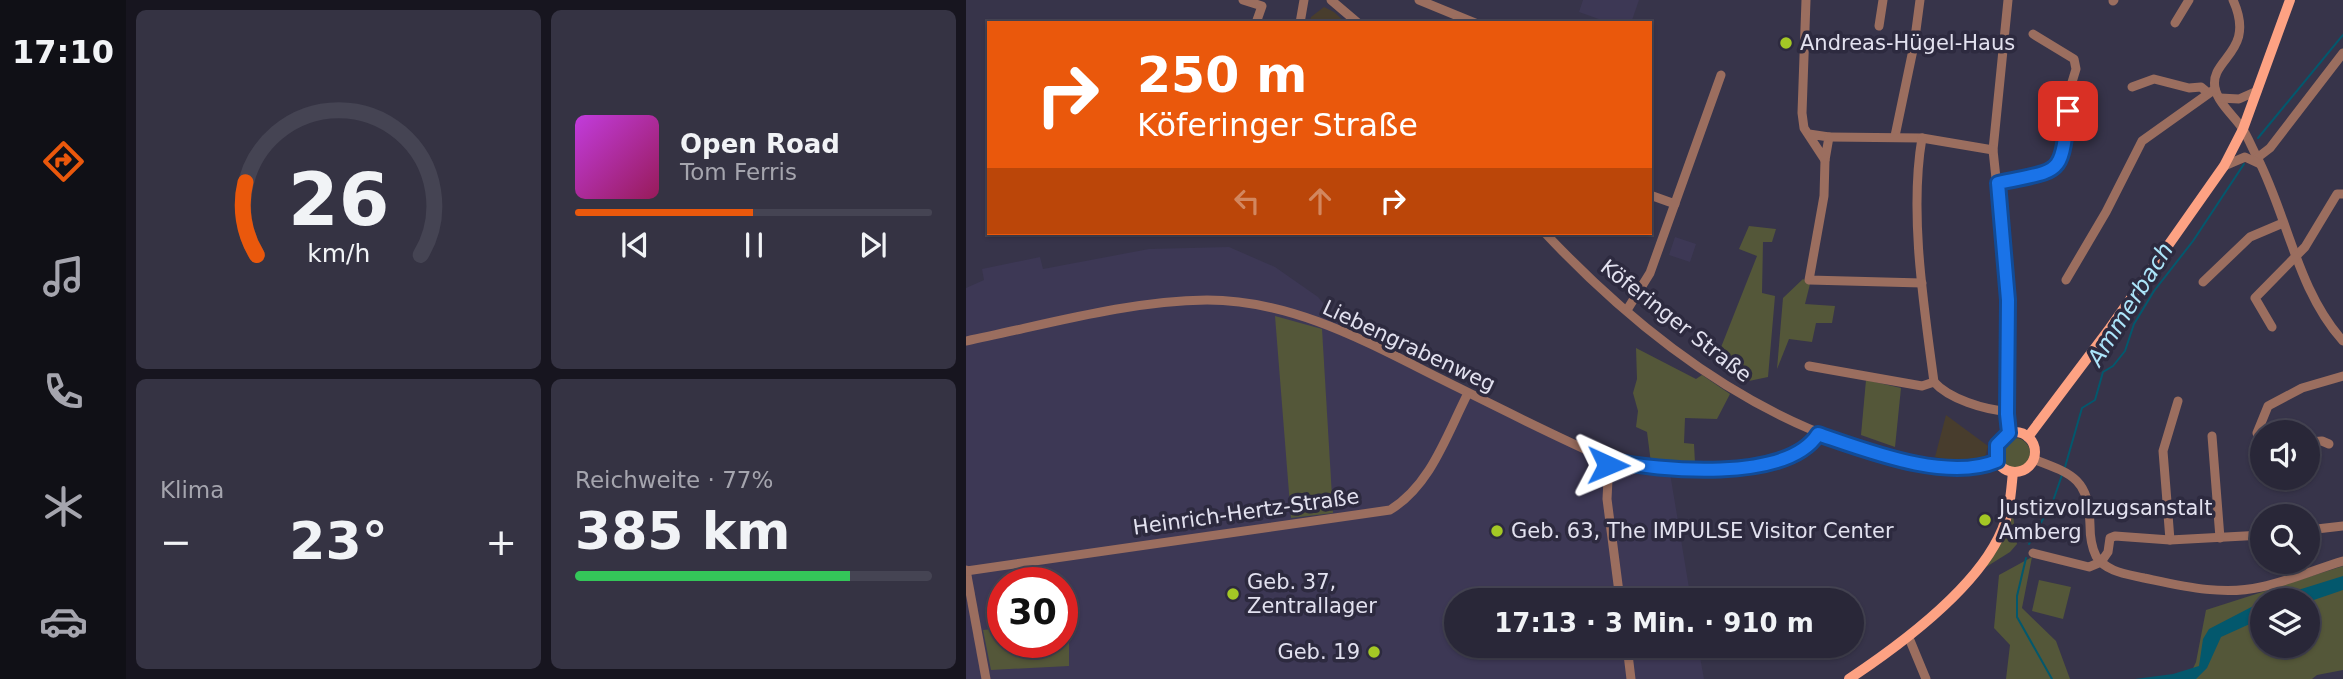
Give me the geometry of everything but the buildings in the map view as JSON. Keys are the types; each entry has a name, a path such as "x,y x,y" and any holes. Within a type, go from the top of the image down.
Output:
{"main road":[{"path":"2028,437 2110,328 2224,166 2243,129 2290,0"},
{"path":"2009,433 2028,437 2033,444 2033,459 2025,469 2013,472 1997,461 1997,445 2009,433"},
{"path":"1849,679 1909,638 1970,577 1991,549 2006,519 2013,472"}],"street":[{"path":"1243,0 1262,6 1257,21"},
{"path":"1300,21 1304,0"},
{"path":"1331,0 1356,21"},
{"path":"1419,0 1470,21"},
{"path":"1807,0 1801,113 1804,128 1825,160"},
{"path":"1879,26 1883,0"},
{"path":"1895,136 1914,45 1920,0"},
{"path":"2008,0 1993,150 2009,312 2009,433"},
{"path":"2175,23 2189,0"},
{"path":"2233,0 2240,15 2241,35 2216,78 2214,93 2243,129 2259,161 2322,317 2343,341"},
{"path":"1998,183 2046,172 2063,159 2069,92 2076,69 2074,59 2033,34"},
{"path":"2259,161 2343,53"},
{"path":"1627,310 1650,273 1721,75"},
{"path":"2132,87 2154,79 2189,88 2201,87 2239,99 2257,91"},
{"path":"2066,280 2106,212 2142,141 2214,93"},
{"path":"1809,134 1829,137 1922,138 1993,150"},
{"path":"1829,137 1824,196 1808,278 1856,283 1922,283"},
{"path":"1922,138 1918,163 1922,283 1934,382 1943,390 1979,405 2007,411"},
{"path":"2224,166 2245,158 2259,161"},
{"path":"2272,327 2255,298 2296,257 2340,194"},
{"path":"1652,196 1675,204"},
{"path":"2203,282 2250,237 2283,223"},
{"name":"Köferinger Straße","path":"1547,235 1627,310 1746,399 1818,434 1889,456 1944,467 1975,468 1997,461"},
{"name":"Liebengrabenweg","path":"966,341 1162,303 1208,300 1252,304 1294,313 1351,333 1468,393 1609,460 1649,468 1715,469 1790,458 1804,451 1818,434"},
{"path":"1809,366 1922,386 1934,382"},
{"path":"2262,420 2268,406 2302,388 2343,376"},
{"name":"Heinrich-Hertz-Straße","path":"966,570 1390,510 1410,498 1427,474 1468,393"},
{"path":"2170,540 2163,451 2178,401"},
{"path":"2212,436 2220,537"},
{"path":"2320,441 2329,444"},
{"path":"2033,459 2071,475 2087,494 2090,537 2101,562 2109,569 2184,586 2225,590 2260,587 2343,561"},
{"path":"1609,460 1607,499 1618,588"},
{"path":"2320,529 2343,526"},
{"path":"2034,552 2089,567 2101,562 2108,552 2110,538 2115,536 2170,540 2250,536"},
{"path":"966,570 986,679"},
{"path":"1909,638 1926,679"},
{"path":"1628,658 1631,679"}],"shaded area":[{"path":"1583,0 1639,0 1632,21 1604,21 1579,12"},
{"path":"1324,7 1344,21 1310,21"},
{"path":"1675,237 1696,244 1690,262 1669,255"},
{"path":"1229,247 1275,267 1318,297 1352,338 1607,463 1670,473 1689,588 1444,588 1444,658 1700,658 1704,679 966,679 966,288 984,280 982,269 1040,257 1043,269 1149,249"},
{"path":"1946,415 1988,446 1985,457 1968,463 1935,457"}],"green space":[{"path":"1749,226 1776,229 1772,242 1763,242 1762,293 1775,296 1768,377 1744,382 1716,360 1757,256 1739,249"},
{"path":"1803,279 1810,284 1805,304 1835,306 1832,323 1816,323 1812,342 1789,339 1777,369 1783,298"},
{"path":"1275,316 1322,329 1333,513 1291,518"},
{"path":"1636,348 1696,379 1702,375 1730,394 1717,419 1685,418 1684,443 1694,444 1695,463 1651,463 1647,432 1636,427 1638,411 1633,393 1637,379"},
{"path":"1866,380 1901,388 1895,447 1861,435"},
{"path":"2015,438 2026,442 2030,453 2026,464 2015,468 2004,464 2000,453 2004,442"},
{"path":"2012,508 2017,544 2010,552 1986,567"},
{"path":"2032,557 2022,608 2056,641 2070,679 2006,679 2010,645 1994,628 1999,575"},
{"path":"2343,566 2343,670 2317,675 2312,679 2188,679 2196,662 2206,610 2250,596 2250,658 2320,658 2320,588 2274,588"},
{"path":"2039,580 2071,587 2063,619 2032,611"},
{"path":"983,630 987,630 987,650"},
{"path":"989,658 1069,658 1069,666 991,670"}],"water":[{"path":"2343,576 2343,590 2320,598 2320,588 2304,588"},
{"path":"2250,608 2250,624 2221,637 2207,668 2196,679 2135,679 2173,674 2199,666 2203,639 2209,629"}],"waterway":[{"name":"Ammerbach","path":"2258,138 2343,35"},
{"name":"Ammerbach","path":"2065,467 2082,408 2095,400 2103,372 2113,366 2125,351 2134,324 2154,291 2193,241 2244,164"},
{"name":"Ammerbach","path":"2029,544 2053,501 2062,475"},
{"name":"Ammerbach","path":"2026,558 2017,596 2017,617 2052,679"}],"place":[{"name":"Andreas-Hügel-Haus","path":"1786,43"},
{"name":"Justizvollzugsanstalt Amberg","path":"1985,520"},
{"name":"Geb. 63, The IMPULSE Visitor Center","path":"1497,531"},
{"name":"Geb. 37, Zentrallager","path":"1233,594"},
{"name":"Geb. 19","path":"1374,652"}],"route":[{"path":"1608,465 1609,460 1683,471 1744,466 1790,458 1804,451 1818,434 1866,450 1944,467 1975,468 1997,461 1997,445 2009,433 2007,411 2010,335 1998,183 2055,168 2063,159 2068,111"}]}
